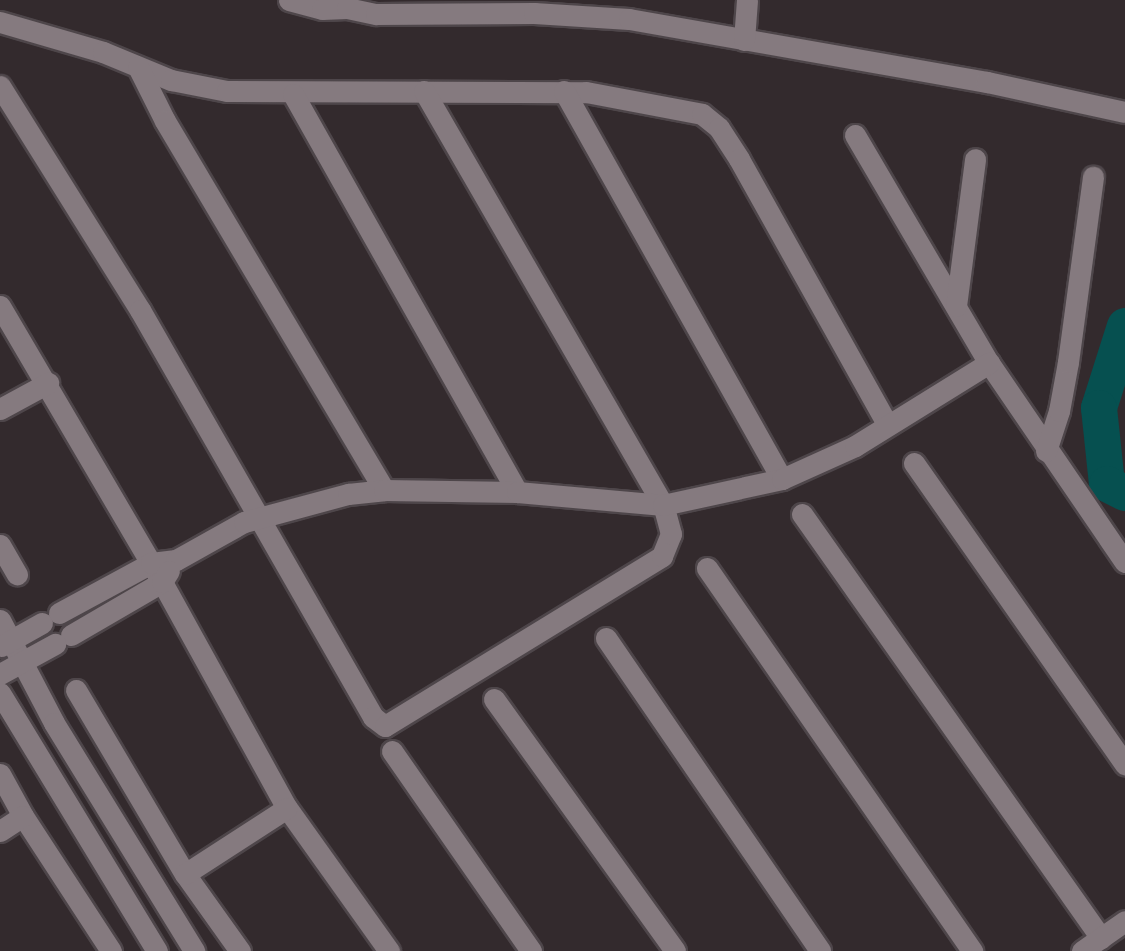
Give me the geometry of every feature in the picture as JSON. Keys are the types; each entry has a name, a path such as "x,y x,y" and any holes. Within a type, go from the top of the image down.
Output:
{"street":[{"path":"291,0 322,9 347,8 376,14 522,13 629,20 987,82 1125,112"},
{"path":"744,40 747,0"},
{"path":"0,22 103,52 171,80 227,91 293,94 564,91 643,100 702,114 719,128 887,424"},
{"path":"138,67 165,121 384,490"},
{"path":"0,86 76,204 261,515 373,717 385,726 662,556 671,534 663,505 424,91"},
{"path":"564,91 782,479"},
{"path":"293,94 517,492"},
{"path":"855,135 989,363 1046,451 1125,562"},
{"path":"956,306 975,159"},
{"path":"1046,451 1066,372 1093,177"},
{"path":"0,306 48,383 162,582 287,808 389,951"},
{"path":"5,644 151,563 176,560 261,515 348,494 384,490 517,492 663,505 782,479 844,451 989,363"},
{"path":"0,409 48,383"},
{"path":"914,463 1125,764"},
{"path":"802,514 1101,938"},
{"path":"0,545 17,574"},
{"path":"0,674 162,582 176,560"},
{"path":"707,568 972,951"},
{"path":"58,614 70,635"},
{"path":"0,620 5,644 22,663 54,723 150,885 194,951"},
{"path":"606,638 820,951"},
{"path":"76,690 185,874 240,951"},
{"path":"0,693 124,904 157,951"},
{"path":"494,699 675,951"},
{"path":"392,751 531,951"},
{"path":"0,774 23,816 111,951"},
{"path":"185,874 287,808"},
{"path":"0,831 23,816"},
{"path":"124,904 150,885"},
{"path":"1082,951 1125,921"}],"waterway":[{"path":"1125,326 1099,408 1107,484 1125,493"}]}
